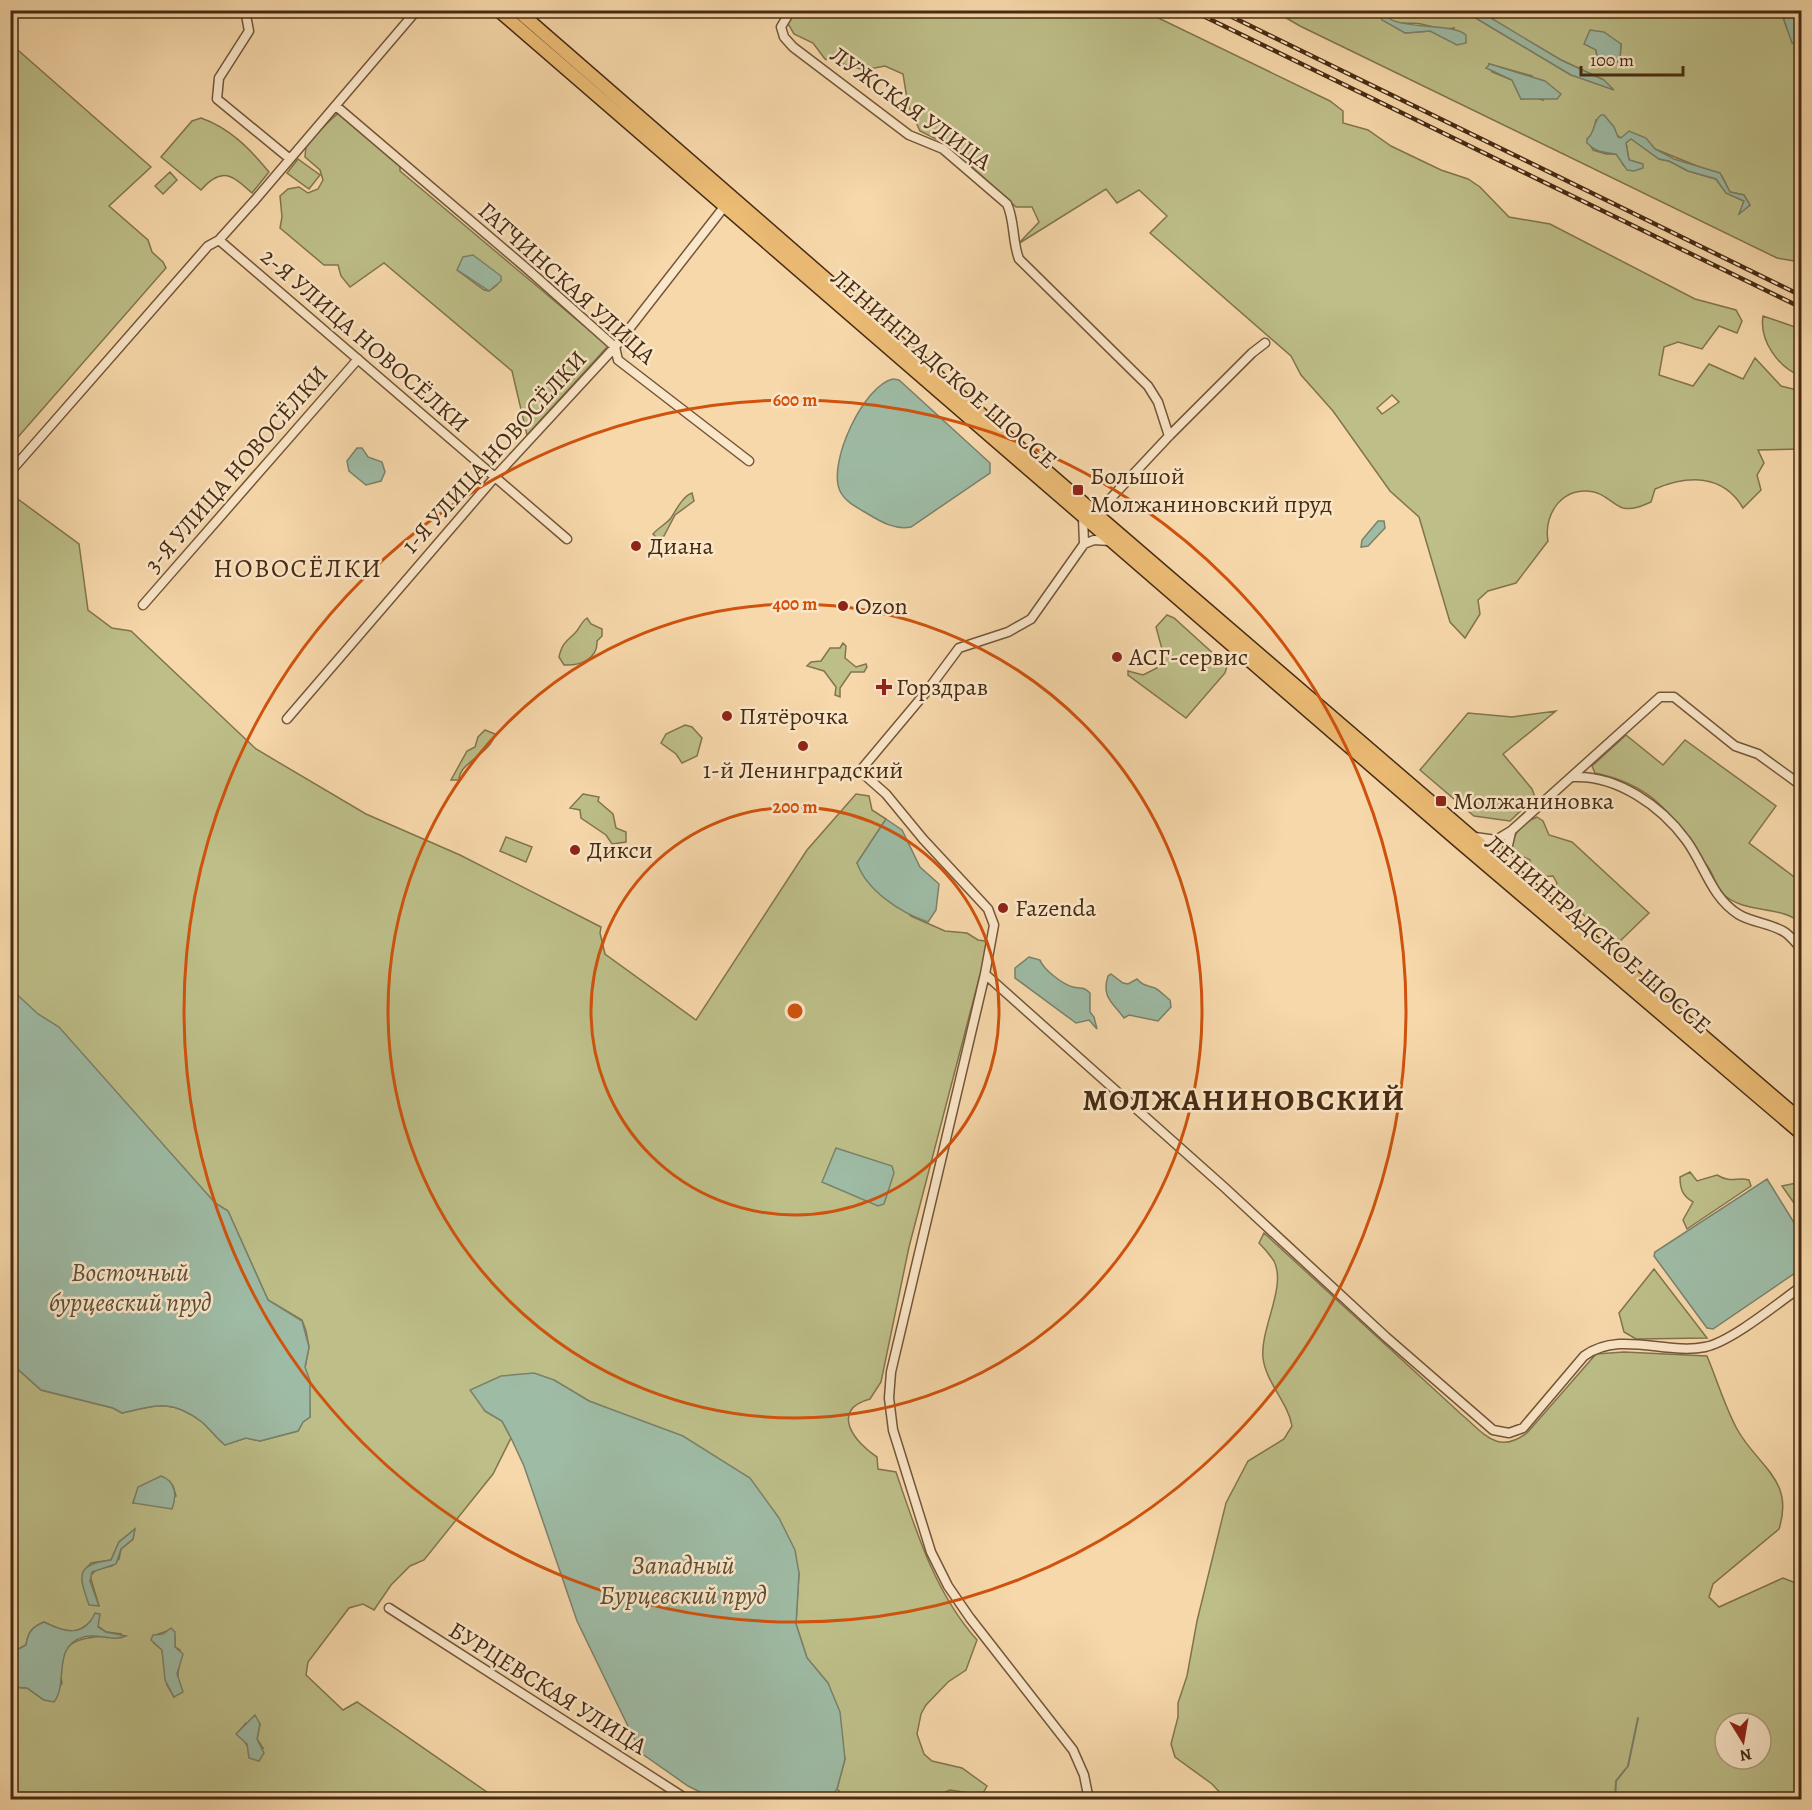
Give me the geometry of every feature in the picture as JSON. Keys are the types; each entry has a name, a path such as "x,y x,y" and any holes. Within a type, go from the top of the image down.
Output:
{"highway":[{"name":"ЛЕНИНГРАДСКОЕ ШОССЕ","path":"498,10 1110,541 1802,1134"},
{"name":"ЛЕНИНГРАДСКОЕ ШОССЕ","path":"517,10 1096,514 1802,1120"}],"street":[{"path":"245,10 249,31 219,78 217,99 290,159"},
{"path":"11,471 208,246 219,240 417,10"},
{"name":"ЛУЖСКАЯ УЛИЦА","path":"790,10 781,27 784,37 793,47 909,135 943,149 1007,204 1011,212 1015,248 1019,259 1148,386 1158,402 1168,435"},
{"name":"ГАТЧИНСКАЯ УЛИЦА","path":"336,106 615,347 618,360 749,460"},
{"name":"1-Я УЛИЦА НОВОСЁЛКИ","path":"287,719 495,477 615,347 724,207"},
{"name":"2-Я УЛИЦА НОВОСЁЛКИ","path":"219,240 567,539"},
{"path":"1096,514 1168,435 1265,343"},
{"name":"3-Я УЛИЦА НОВОСЁЛКИ","path":"143,605 358,359"},
{"path":"1083,517 1084,544"},
{"path":"1089,1800 1084,1775 1073,1750 948,1586 931,1552 893,1431 889,1398 891,1372 986,974 994,925 988,909 923,839 886,794 860,771 927,691 959,648 1008,632 1031,619 1084,544 1094,540 1110,541"},
{"path":"1467,834 1489,840 1503,838 1574,777 1654,701 1667,696 1674,697 1736,746 1758,754 1802,786"},
{"path":"1574,777 1588,776 1623,786 1654,807 1686,840 1713,889 1738,914 1785,932 1802,949"},
{"path":"1511,831 1506,854 1520,879"},
{"path":"986,974 1224,1187 1386,1337 1493,1430 1509,1433 1523,1428 1584,1356 1596,1347 1617,1344 1679,1349 1705,1347 1725,1339 1802,1286"},
{"name":"БУРЦЕВСКАЯ УЛИЦА","path":"389,1608 469,1662 687,1800"}],"green space":[{"path":"795,10 1144,11 1330,101 1343,111 1343,123 1368,130 1391,146 1441,170 1468,179 1480,187 1509,217 1550,224 1695,299 1736,310 1742,321 1737,333 1719,326 1702,349 1678,342 1664,347 1659,375 1693,386 1709,364 1743,379 1755,358 1781,386 1801,391 1801,449 1758,450 1764,463 1757,475 1761,490 1743,508 1735,497 1715,483 1692,480 1667,484 1655,489 1651,502 1630,508 1619,507 1594,492 1583,491 1565,497 1552,511 1547,531 1548,541 1516,583 1488,591 1478,600 1480,614 1465,638 1450,622 1419,517 1390,491 1333,411 1301,375 1291,356 1150,233 1167,216 1139,190 1117,203 1106,189 1018,244 1039,222 1032,207 1016,207 948,145 920,131 908,105 903,74 885,66 864,70 825,59 813,43 794,34 787,22","holes":["1392,395 1399,402 1382,414 1377,408"]},
{"path":"1384,10 1464,11 1571,75 1604,80 1561,60 1476,11 1781,11 1787,29 1798,44 1801,40 1801,262 1777,258 1300,26 1274,11 1378,11 1378,14 1405,33 1430,31 1448,38 1454,28 1399,23 1389,19","holes":["1621,44 1620,58 1615,64 1597,56 1596,50","1489,64 1532,76 1543,100 1521,99 1512,80 1492,72","1596,120 1621,138 1631,134 1640,136 1655,149 1722,176 1730,192 1744,195 1750,205 1740,213 1744,201 1726,193 1716,179 1659,159 1631,138 1626,143 1629,160 1643,164 1623,165 1622,158 1616,154 1593,150 1587,139 1593,134"]},
{"path":"11,44 151,167 109,206 148,240 152,252 166,268 11,445"},
{"path":"339,113 400,165 400,171 608,346 527,435 512,371 384,263 350,287 341,276 338,265 324,265 280,228 282,217 280,196 288,189 299,187 308,193 318,189 323,180 320,170 305,157 306,146","holes":["457,270 497,285 489,291 484,290"]},
{"path":"201,118 221,127 239,140 269,172 252,193 227,176 215,178 201,190 161,157 192,121"},
{"path":"298,159 320,175 309,189 287,173"},
{"path":"170,172 177,180 163,194 155,186"},
{"path":"1763,316 1801,329 1801,376 1785,367 1772,352 1764,335"},
{"path":"692,493 694,501 675,515 664,536 658,539 653,534 669,520 683,500"},
{"path":"11,494 79,544 88,610 112,628 131,631 256,749 366,814 460,855 601,927 600,933 605,954 696,1020 807,850 856,794 869,796 872,810 886,819 857,863 911,916 945,931 967,933 978,940 985,941 987,948 909,1247 881,1382 870,1399 858,1404 848,1418 854,1435 877,1457 878,1469 896,1472 919,1539 938,1582 962,1622 977,1640 966,1670 948,1682 926,1705 921,1714 917,1734 924,1754 932,1761 962,1768 987,1786 982,1795 950,1790 929,1799 847,1799 837,1789 845,1759 828,1683 807,1658 796,1624 799,1573 621,1414 589,1401 554,1380 485,1411 502,1421 511,1438 493,1474 424,1560 410,1566 391,1585 374,1610 363,1604 349,1608 308,1662 306,1675 343,1710 357,1702 497,1799 331,1800 310,1792 293,1800 11,1799 11,1687 27,1688 44,1700 62,1684 61,1667 63,1655 68,1647 85,1639 122,1634 106,1632 91,1621 74,1631 63,1630 44,1622 31,1630 26,1645 17,1650 11,1649 11,1363 41,1390 113,1408 122,1413 155,1406 182,1410 202,1422 225,1445 246,1438 260,1441 298,1431 303,1422 310,1417 309,1381 305,1368 309,1347 302,1320 268,1300 228,1211 215,1203 59,1028 38,1015 11,989","holes":["173,1486 176,1496 133,1503 135,1497","134,1530 133,1539 121,1549 119,1559 112,1566 97,1569 90,1576 99,1606 82,1581 84,1571 91,1563 111,1560 119,1542","167,1631 175,1637 175,1647 180,1650 178,1678 181,1687 174,1697 167,1685 162,1650 154,1643 158,1634","246,1723 260,1724 257,1739 263,1748 249,1749 239,1731"]},
{"path":"1167,615 1174,618 1227,666 1225,673 1186,718 1128,675 1128,671 1143,675 1157,668 1162,649 1156,627"},
{"path":"587,618 591,624 602,629 602,636 597,641 595,652 582,663 564,665 559,657 562,649"},
{"path":"843,643 846,646 845,658 856,667 866,664 867,667 864,672 851,672 840,688 840,697 835,695 836,687 824,671 807,666 811,662 821,661 830,648 840,648"},
{"path":"1556,711 1503,754 1532,789 1535,797 1510,821 1474,816 1420,770 1468,713 1512,717"},
{"path":"685,725 692,727 702,738 697,756 682,763 676,754 661,743 666,734"},
{"path":"485,730 495,734 492,741 464,768 459,780 451,780 467,751 475,747 478,737"},
{"path":"1626,735 1663,765 1685,740 1776,806 1749,843 1801,882 1801,923 1793,917 1742,905 1724,895 1708,867 1662,807 1634,786 1595,773 1592,766"},
{"path":"583,794 599,797 598,801 613,814 616,828 626,832 626,842 612,844 606,835 581,818 580,810 570,808"},
{"path":"1537,817 1543,821 1549,835 1572,842 1649,913 1617,944 1554,889 1557,883 1553,876 1540,877 1531,867 1530,860 1511,851 1513,840 1519,830 1527,822"},
{"path":"506,837 532,847 526,862 500,851"},
{"path":"1690,1172 1697,1181 1717,1175 1727,1179 1749,1180 1751,1186 1687,1229 1683,1220 1693,1202 1683,1192 1680,1177"},
{"path":"1802,1182 1801,1213 1782,1186"},
{"path":"1264,1233 1477,1428 1499,1442 1517,1439 1527,1433 1596,1354 1624,1352 1707,1356 1737,1429 1778,1485 1783,1512 1779,1529 1713,1584 1709,1597 1719,1607 1783,1578 1801,1585 1801,1799 1590,1800 1588,1793 1587,1800 1238,1800 1225,1798 1212,1784 1175,1757 1171,1744 1178,1717 1178,1703 1187,1676 1197,1621 1226,1503 1248,1461 1284,1439 1292,1426 1290,1417 1268,1376 1263,1358 1265,1334 1277,1283 1274,1261 1259,1243"},
{"path":"1654,1269 1707,1338 1636,1339 1624,1332 1619,1313"}],"water":[{"path":"1378,11 1384,11 1396,22 1458,31 1466,35 1466,43 1457,45 1430,31 1405,33 1382,20"},
{"path":"1464,11 1476,11 1486,15 1561,60 1604,80 1614,90 1571,75"},
{"path":"1781,11 1801,11 1799,44 1792,43"},
{"path":"1590,30 1604,32 1621,44 1620,59 1615,64 1597,56 1596,50 1584,44"},
{"path":"1490,64 1545,81 1561,94 1557,99 1521,99 1512,80 1486,68"},
{"path":"1601,115 1604,115 1614,127 1618,137 1621,138 1629,131 1646,138 1655,149 1674,159 1720,173 1730,192 1744,195 1750,205 1739,214 1744,201 1726,193 1716,179 1659,159 1631,139 1626,143 1629,160 1643,164 1643,168 1634,171 1627,170 1616,154 1597,150 1587,143"},
{"path":"473,255 501,276 501,281 489,291 457,270 463,257"},
{"path":"893,379 899,380 990,463 990,473 911,527 905,528 883,522 852,504 840,491 837,478 843,445 860,410 882,384"},
{"path":"357,448 362,448 368,457 382,462 385,472 381,481 366,485 349,471 347,461"},
{"path":"1378,521 1384,521 1385,528 1368,546 1361,547 1362,540"},
{"path":"886,819 902,830 920,867 939,884 936,910 928,922 886,900 869,883 857,863"},
{"path":"1029,957 1040,960 1049,972 1064,983 1090,993 1090,1012 1097,1029 1089,1020 1076,1023 1015,978 1015,968"},
{"path":"1111,974 1123,983 1128,984 1137,979 1155,988 1170,1000 1171,1007 1158,1021 1129,1015 1124,1018 1107,995 1106,983"},
{"name":"Восточный бурцевский пруд","path":"11,989 38,1014 59,1027 215,1203 228,1211 268,1300 302,1321 309,1347 305,1367 310,1381 310,1417 303,1422 298,1431 260,1441 246,1438 225,1445 202,1422 182,1410 155,1406 122,1413 113,1408 41,1390 11,1363"},
{"path":"836,1148 892,1166 894,1173 884,1204 878,1206 822,1182"},
{"path":"1767,1179 1801,1234 1801,1269 1713,1329 1707,1328 1654,1256 1655,1252"},
{"name":"Западный Бурцевский пруд","path":"534,1373 554,1380 589,1401 683,1436 750,1478 779,1518 795,1550 799,1573 796,1624 807,1658 828,1683 840,1712 845,1759 837,1789 831,1799 714,1799 688,1786 641,1753 577,1621 524,1466 511,1438 502,1421 485,1411 470,1390 501,1376"},
{"path":"161,1476 170,1481 174,1490 172,1509 133,1503 138,1487"},
{"path":"135,1529 133,1539 121,1549 116,1564 92,1572 90,1581 99,1606 89,1605 82,1578 86,1568 111,1560 119,1542"},
{"path":"95,1613 100,1614 98,1627 106,1632 126,1636 116,1638 89,1636 74,1642 64,1657 58,1694 54,1702 44,1700 27,1688 11,1687 11,1649 17,1650 26,1645 29,1633 36,1626 44,1622 73,1631 85,1626"},
{"path":"171,1628 175,1632 175,1647 183,1654 177,1674 183,1692 174,1697 165,1680 162,1650 151,1640 153,1635 163,1634"},
{"path":"255,1715 260,1724 257,1739 264,1753 259,1761 249,1758 247,1744 236,1734"},
{"path":"310,1792 331,1799 293,1799"}],"waterway":[{"path":"1615,1800 1616,1781 1628,1766 1638,1718"}],"railway":[{"path":"1191,10 1802,308"},
{"path":"1218,10 1802,296"}],"place":[{"name":"Большой Молжаниновский пруд","path":"1078,490"},
{"name":"Диана","path":"636,546"},
{"name":"Ozon","path":"843,606"},
{"name":"АСГ-сервис","path":"1117,657"},
{"name":"Горздрав","path":"884,687"},
{"name":"Пятёрочка","path":"727,716"},
{"name":"1-й Ленинградский","path":"803,746"},
{"name":"Молжаниновка","path":"1441,801"},
{"name":"Дикси","path":"575,850"},
{"name":"Fazenda","path":"1003,908"}],"district":[{"name":"НОВОСЁЛКИ","path":"298,568"},
{"name":"МОЛЖАНИНОВСКИЙ","path":"1244,1100"}]}
